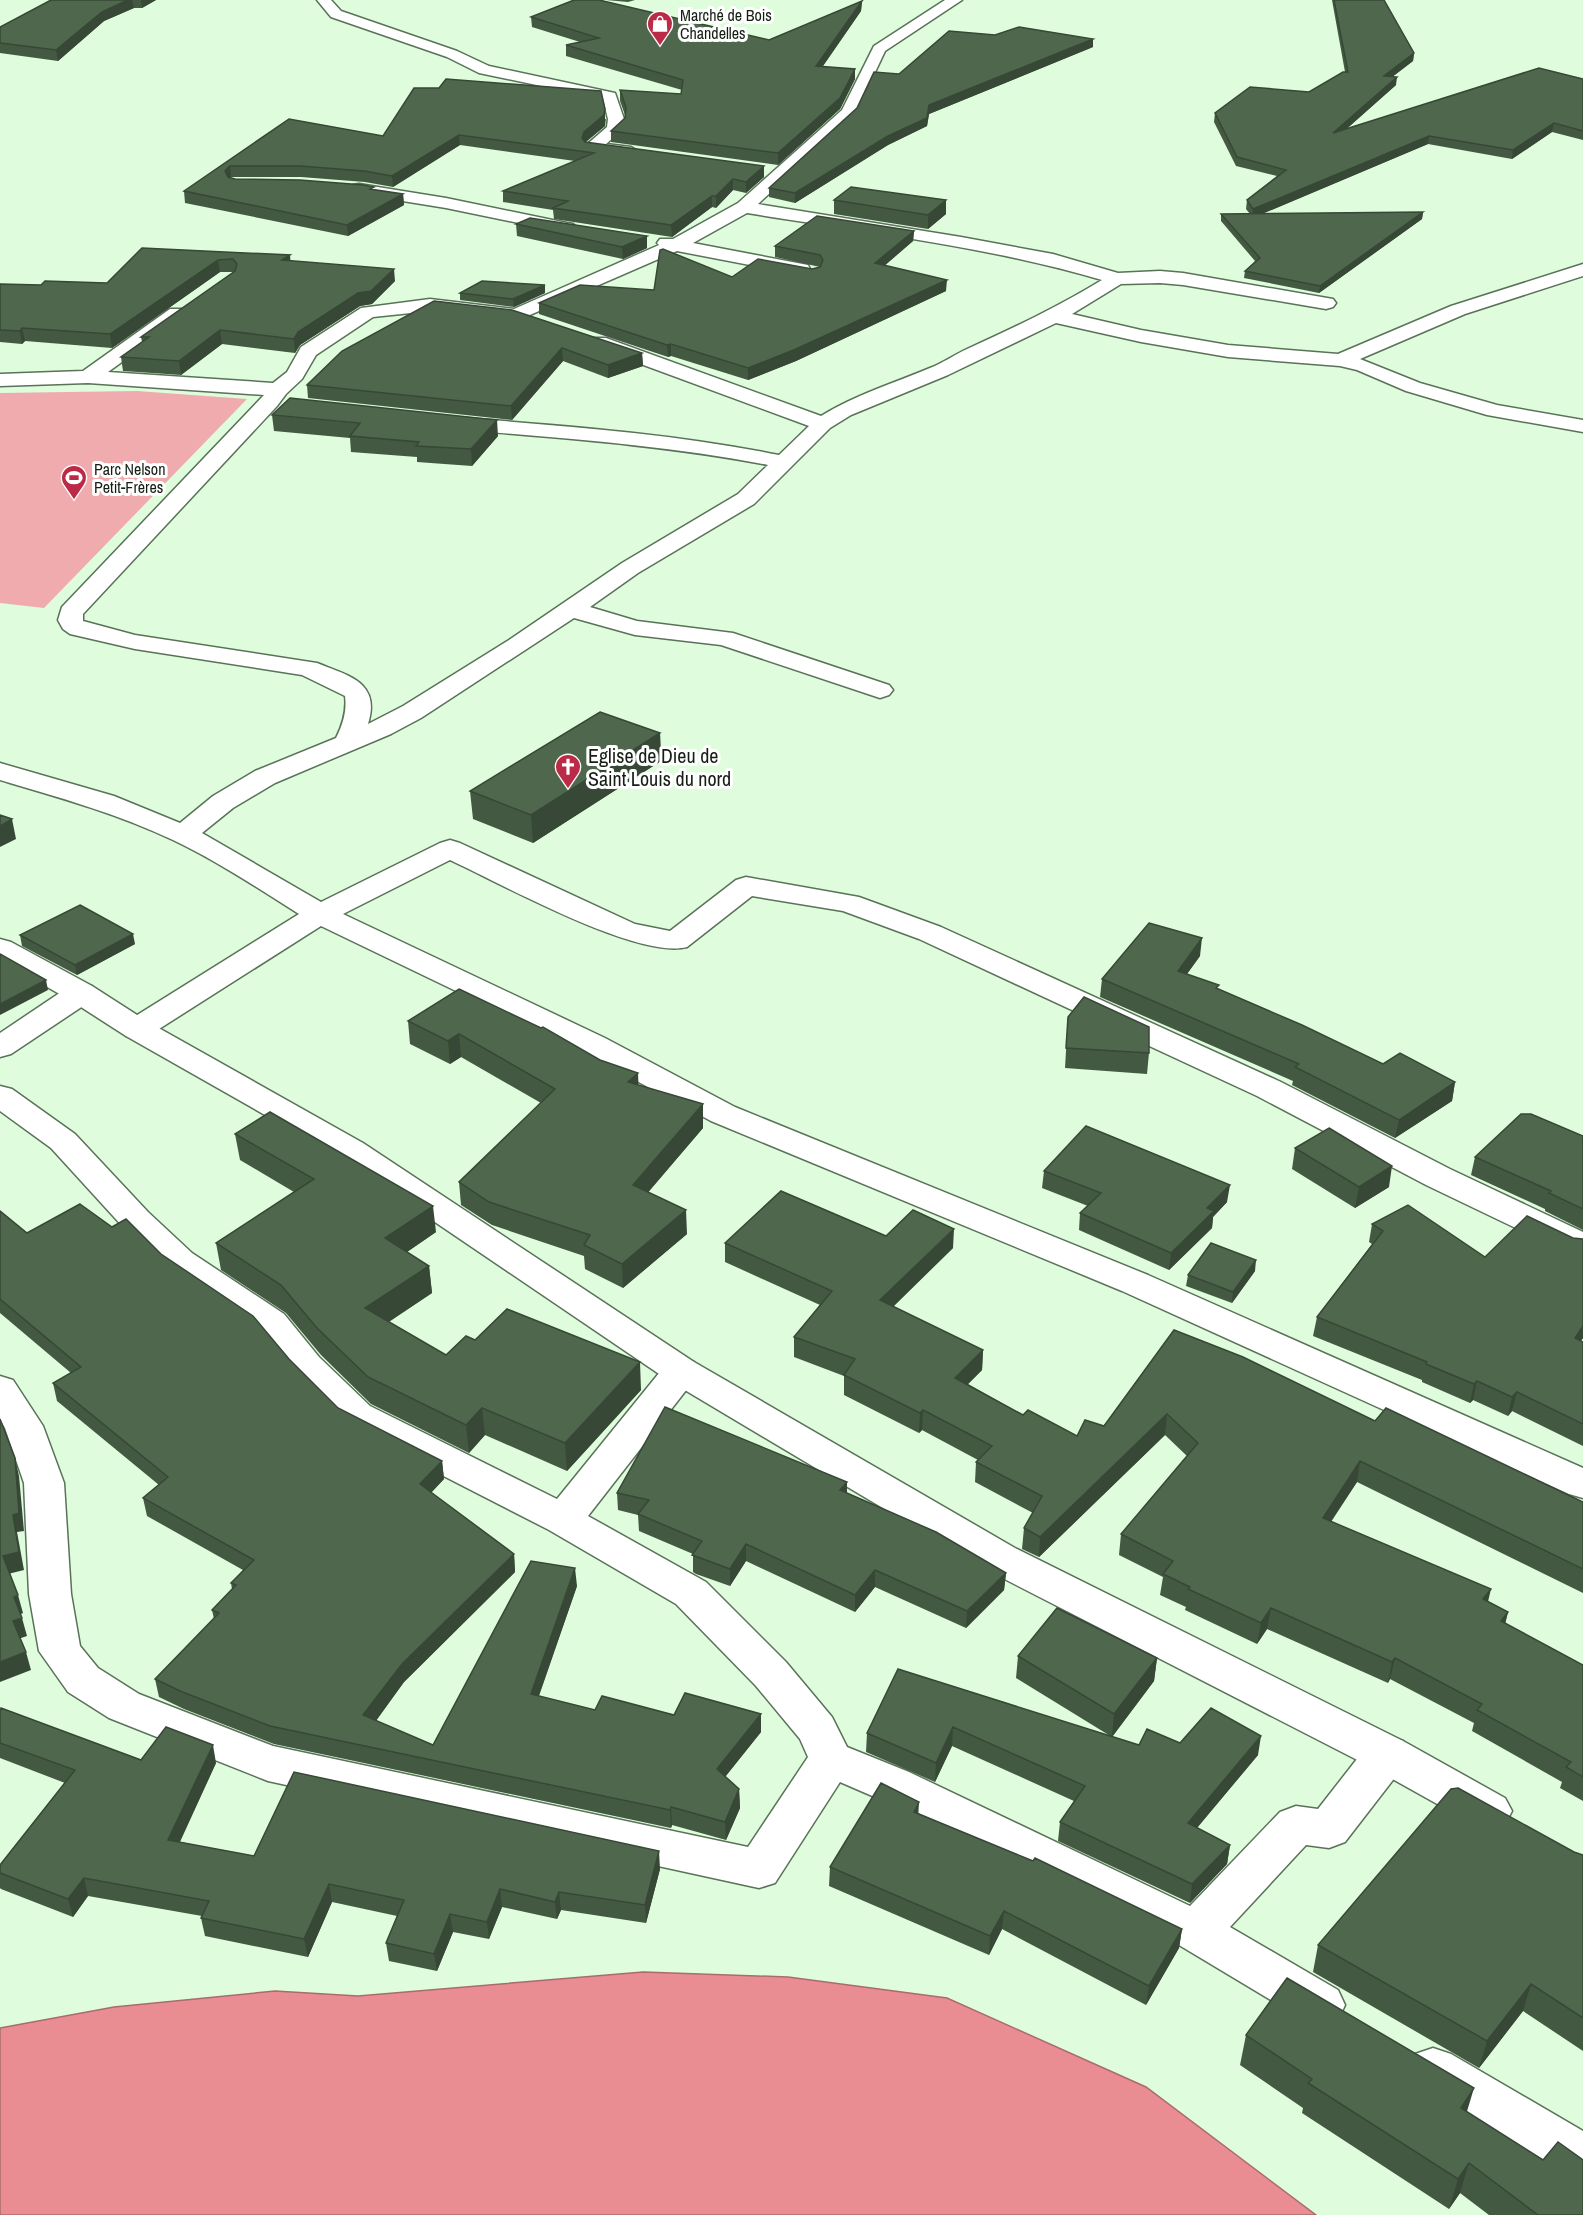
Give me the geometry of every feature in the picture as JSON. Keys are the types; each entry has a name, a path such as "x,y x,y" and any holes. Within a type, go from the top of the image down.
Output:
{"street":[{"path":"324,0 336,14 452,54 484,70 610,96 616,119 615,129 592,147 645,154"},
{"path":"516,315 675,245 744,207 849,112 879,49 955,0"},
{"path":"759,169 781,172"},
{"path":"343,187 446,203 544,225 588,231"},
{"path":"744,207 961,242 1053,260 1117,279 1160,277 1183,279 1326,303"},
{"path":"642,240 812,272"},
{"path":"1340,360 1458,310 1583,270"},
{"path":"183,834 223,802 265,777 382,728 412,712 630,568 746,499 823,424 844,411 940,371 1074,306 1117,279"},
{"path":"88,376 191,304"},
{"path":"348,741 356,725 361,704 357,692 334,678 308,668 135,642 78,629 70,621 71,612 280,399 308,351 368,312 430,305 516,315 548,325"},
{"path":"1053,316 1141,336 1228,351 1340,360 1364,366 1413,387 1494,411 1583,426"},
{"path":"580,336 823,424"},
{"path":"0,381 88,376 280,399"},
{"path":"438,421 620,437 728,451 784,462"},
{"path":"571,609 635,628 724,638 880,690"},
{"path":"0,771 104,801 183,834 247,869 320,914 594,1045 723,1114 1135,1283 1583,1484"},
{"path":"137,1029 320,914 450,849 626,931 676,941 746,886 849,903 930,933 1269,1089 1438,1178 1583,1246"},
{"path":"0,948 81,993 137,1029 351,1150 681,1371 1001,1559 1387,1754 1526,1831"},
{"path":"0,1047 81,993"},
{"path":"0,1096 63,1141 136,1220 180,1261 271,1323 306,1366 357,1415 563,1520 691,1593 771,1674 817,1729 831,1759 893,1785 1196,1931 1354,2024"},
{"path":"563,1520 681,1371"},
{"path":"0,1389 24,1426 44,1483 50,1594 60,1651 83,1680 124,1706 268,1762 759,1869 831,1759"},
{"path":"1196,1931 1296,1825 1329,1829 1387,1754"},
{"path":"1395,2048 1560,2144 1583,2161"}],"shaded area":[{"name":"Parc Nelson Petit-Frères","path":"137,391 247,399 44,608 0,603 0,393"},
{"path":"643,1972 788,1977 947,1998 1146,2087 1316,2215 0,2215 0,2028 114,2007 275,1991 358,1996"}],"building":[{"path":"51,0 128,0 102,12 56,50 0,43 0,27"},
{"path":"574,0 599,0 769,40 862,1 816,66 855,69 840,98 778,153 611,131 625,118 626,107 620,90 681,94 683,80 566,45 599,38 531,17"},
{"path":"1334,0 1384,0 1414,53 1384,76 1397,77 1333,133 1539,68 1583,79 1583,131 1554,123 1513,150 1429,136 1253,209 1247,200 1286,170 1237,157 1215,113 1250,87 1309,92 1343,72 1348,72"},
{"path":"1019,27 1093,39 929,105 927,118 888,136 795,193 769,188 857,108 874,72 899,74 949,31 995,35"},
{"path":"446,79 601,91 604,115 584,132 582,138 585,142 764,166 746,182 733,179 716,196 712,196 671,225 553,208 568,201 503,191 594,153 459,135 392,176 364,171 300,166 230,166 225,171 228,177 235,179 300,180 364,185 374,187 370,189 403,194 347,225 184,191 289,119 383,136 414,88 439,88"},
{"path":"851,187 946,200 928,215 834,200"},
{"path":"1423,212 1320,286 1245,271 1260,258 1221,214"},
{"path":"817,216 914,231 875,263 947,280 796,349 748,368 671,344 667,345 539,303 580,285 654,290 660,250 663,249 732,277 758,259 812,269 820,267 823,260 820,255 775,246"},
{"path":"530,218 647,236 622,247 516,224"},
{"path":"142,248 290,255 282,260 394,269 371,291 358,293 298,332 294,339 220,330 179,361 121,357 149,337 141,337 235,271 237,264 233,259 218,260 110,334 22,328 20,331 0,330 0,284 41,285 45,281 107,283"},
{"path":"482,281 545,285 513,299 460,293"},
{"path":"434,301 512,310 642,353 608,365 562,348 511,406 307,385 342,351"},
{"path":"290,398 497,420 471,449 416,446 419,442 350,436 360,423 272,415"},
{"path":"600,712 660,733 531,815 470,791"},
{"path":"0,815 12,819 0,826"},
{"path":"80,905 133,934 75,965 20,935"},
{"path":"1149,923 1202,938 1178,971 1219,985 1216,988 1302,1025 1383,1064 1400,1053 1455,1082 1399,1120 1295,1067 1299,1064 1102,979"},
{"path":"0,954 46,980 0,1004"},
{"path":"459,989 543,1027 600,1060 638,1073 628,1082 703,1104 633,1185 686,1210 622,1264 584,1245 590,1235 489,1202 459,1182 555,1089 459,1034 448,1041 408,1021"},
{"path":"1084,997 1149,1027 1149,1053 1066,1048 1068,1017"},
{"path":"270,1112 433,1206 385,1238 429,1266 365,1308 446,1355 466,1336 475,1340 507,1309 640,1362 565,1443 482,1408 466,1425 368,1377 317,1328 281,1285 216,1243 314,1179 235,1134"},
{"path":"1521,1114 1531,1114 1583,1136 1583,1209 1549,1193 1551,1191 1475,1157"},
{"path":"1086,1126 1230,1185 1207,1208 1214,1211 1171,1253 1080,1213 1101,1193 1044,1171"},
{"path":"1329,1128 1392,1166 1359,1187 1295,1148"},
{"path":"781,1191 886,1236 913,1210 954,1229 880,1300 983,1350 955,1378 1023,1415 1028,1410 1077,1436 1085,1420 1104,1426 1174,1330 1243,1357 1375,1421 1386,1408 1583,1502 1583,1569 1360,1461 1323,1518 1491,1589 1483,1599 1508,1612 1501,1621 1583,1665 1583,1777 1566,1767 1571,1762 1477,1710 1482,1704 1395,1658 1392,1662 1271,1608 1261,1623 1188,1589 1190,1587 1163,1574 1173,1561 1121,1534 1198,1443 1167,1414 1040,1537 1024,1528 1042,1496 976,1462 992,1446 923,1410 920,1413 844,1375 855,1359 794,1337 832,1291 725,1243"},
{"path":"80,1204 112,1227 126,1219 161,1254 253,1316 289,1359 338,1408 442,1461 420,1484 514,1554 402,1664 363,1715 433,1745 531,1561 575,1568 531,1694 595,1710 602,1696 674,1715 685,1693 761,1714 717,1769 739,1789 725,1822 671,1807 670,1810 270,1726 155,1679 219,1613 212,1610 236,1585 231,1583 254,1560 143,1498 168,1477 53,1383 81,1367 0,1299 0,1211 27,1233"},
{"path":"1408,1205 1485,1257 1527,1216 1573,1238 1583,1239 1583,1326 1575,1338 1583,1342 1583,1424 1517,1392 1512,1397 1477,1381 1474,1384 1317,1317 1383,1231 1372,1224"},
{"path":"1211,1243 1256,1260 1233,1292 1188,1275"},
{"path":"665,1407 847,1482 840,1490 936,1532 1006,1573 967,1611 875,1570 855,1595 746,1544 730,1569 692,1555 702,1541 638,1514 649,1500 617,1493"},
{"path":"0,1419 15,1458 19,1513 13,1515 19,1552 3,1556 18,1595 14,1597 22,1618 13,1621 26,1652 0,1662"},
{"path":"1057,1608 1157,1658 1114,1714 1018,1656"},
{"path":"898,1669 1139,1745 1147,1729 1180,1743 1211,1708 1261,1736 1188,1823 1230,1845 1192,1884 1060,1822 1085,1786 953,1727 936,1763 867,1733"},
{"path":"1,1708 141,1760 166,1727 213,1745 168,1840 254,1856 294,1772 659,1851 645,1905 559,1892 555,1902 500,1889 487,1922 450,1914 434,1954 386,1943 404,1900 329,1884 304,1939 201,1918 209,1901 84,1878 68,1899 0,1873 0,1865 75,1770 0,1743"},
{"path":"881,1783 919,1802 914,1812 1033,1861 1035,1858 1182,1929 1149,1986 1004,1911 990,1936 830,1867"},
{"path":"1458,1788 1583,1855 1583,2018 1531,1984 1487,2041 1318,1945 1451,1789"},
{"path":"1287,1978 1474,2088 1461,2108 1543,2160 1558,2142 1583,2160 1583,2215 1538,2215 1469,2163 1458,2179 1308,2083 1312,2079 1246,2035"}],"place":[{"name":"Marché de Bois Chandelles","path":"660,47"},
{"name":"Parc Nelson Petit-Frères","path":"74,501"},
{"name":"Eglise de Dieu de Saint Louis du nord","path":"568,790"}]}
